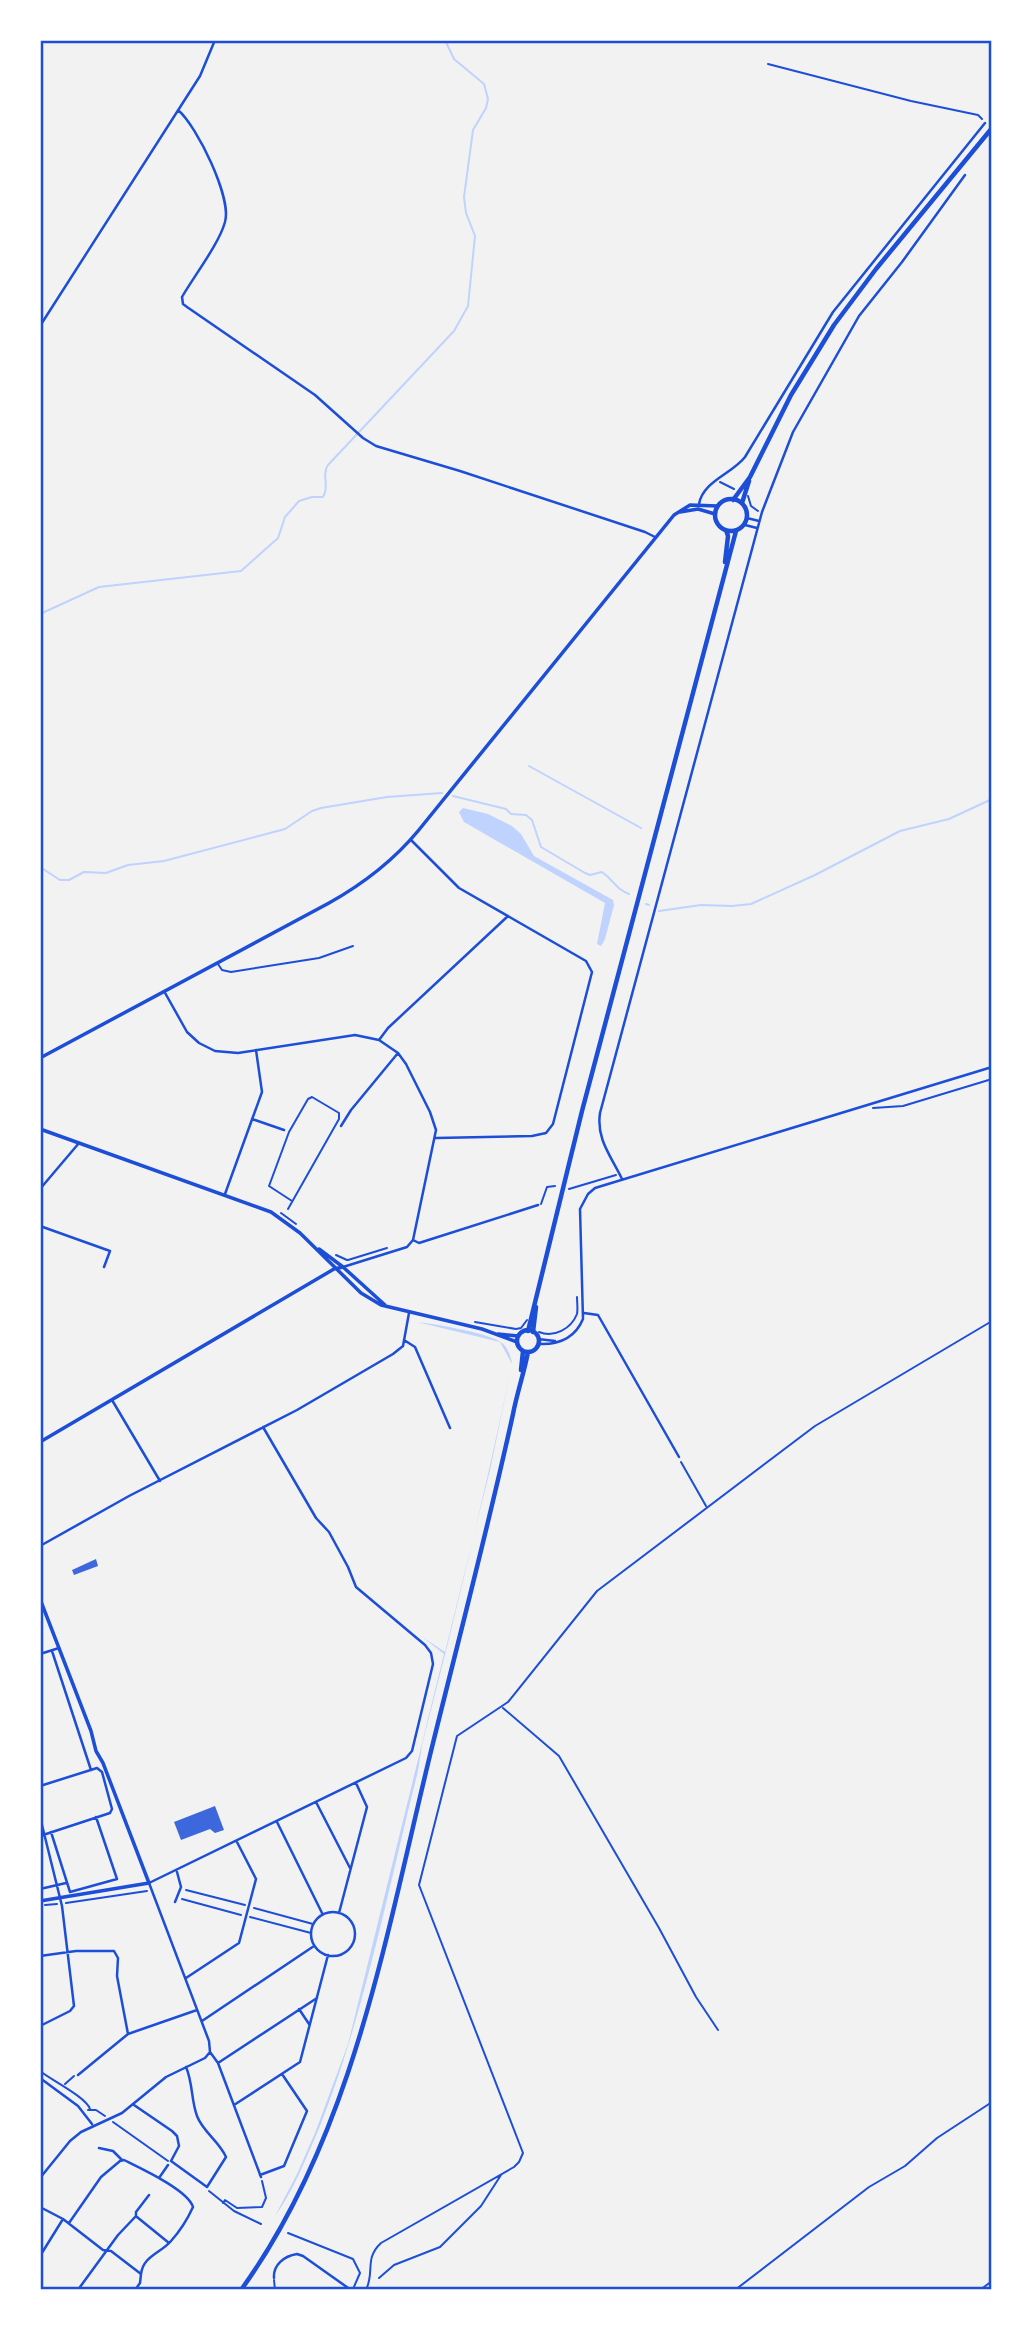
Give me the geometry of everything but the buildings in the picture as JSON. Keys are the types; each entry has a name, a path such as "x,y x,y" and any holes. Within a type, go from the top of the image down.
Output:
{"main road":[{"path":"742,503 750,477 791,395 834,325 876,269 992,128"},
{"path":"733,500 750,477"},
{"path":"525,1351 534,1350 538,1342 532,1321 582,1111 723,577 736,531 747,518 747,511 742,503 725,501 718,506 715,514 718,524 726,530 736,531"},
{"path":"723,577 726,530"},
{"path":"240,2290 275,2236 302,2186 325,2136 351,2063 373,1987 479,1561 521,1374 525,1351 518,1339 533,1331"}],"street":[{"path":"40,326 200,76 215,40"},
{"path":"178,110 191,124 209,159 226,211 222,230 182,297 183,304 315,395 360,435 384,450 481,477 645,531 655,537"},
{"path":"699,504 705,490 746,457 833,313 985,123"},
{"path":"621,1177 600,1133 600,1113 759,521 793,432 859,316 965,175"},
{"path":"40,1058 355,888 386,864 411,840 678,512 686,506 699,504 718,506"},
{"path":"678,512 698,509 715,514"},
{"path":"747,518 759,521"},
{"path":"744,524 757,528"},
{"path":"411,840 460,888 575,954 591,968 587,998 552,1124 546,1133 436,1138"},
{"path":"379,1040 388,1028 508,916"},
{"path":"40,1442 335,1269 407,1247 413,1240 436,1138 435,1125 398,1053 379,1040 355,1035 226,1053 200,1043 187,1031 164,991"},
{"path":"225,1195 262,1092 256,1050"},
{"path":"341,1126 398,1053"},
{"path":"538,1342 558,1342 569,1337 578,1329 584,1313 579,1219 581,1206 595,1188 621,1177 992,1066"},
{"path":"252,1119 284,1130"},
{"path":"40,1129 276,1215 343,1267 387,1307"},
{"path":"40,1189 79,1143"},
{"path":"413,1240 419,1243 538,1205"},
{"path":"40,1226 110,1251 104,1267"},
{"path":"314,1247 361,1293 387,1307 518,1339"},
{"path":"40,1546 298,1410 393,1354 403,1346 409,1313"},
{"path":"584,1313 598,1315 679,1457"},
{"path":"404,1340 415,1347 450,1428"},
{"path":"112,1400 160,1481"},
{"path":"40,1903 149,1884 410,1754 432,1669 432,1656 425,1645 356,1587 329,1532 316,1518 263,1427"},
{"path":"40,1599 91,1731 96,1751 103,1763 202,2021 210,2052 218,2063 260,2176 284,2166 307,2111 282,2074"},
{"path":"40,1654 59,1648"},
{"path":"52,1651 90,1770"},
{"path":"40,1786 97,1768 102,1772 111,1805 110,1813 42,1835"},
{"path":"339,1913 367,1807 356,1783"},
{"path":"316,1802 351,1870"},
{"path":"51,1832 66,1883 73,1892 117,1878 96,1817"},
{"path":"40,1818 42,1835 61,1901 74,2006 70,2011 40,2026"},
{"path":"277,1822 323,1914"},
{"path":"185,1978 239,1942 256,1879 237,1842"},
{"path":"175,1902 181,1887 177,1872"},
{"path":"40,1889 66,1883"},
{"path":"339,1913 351,1922 354,1939 343,1953 328,1955 314,1946 312,1929 315,1921 323,1914 339,1913"},
{"path":"202,2021 314,1946"},
{"path":"40,1956 68,1951 110,1950 116,1953 117,1976 128,2034"},
{"path":"234,2105 300,2062 328,1955"},
{"path":"218,2063 317,1998"},
{"path":"299,2009 310,2024"},
{"path":"78,2075 128,2034 197,2010"},
{"path":"40,2178 70,2141 92,2125 134,2105 162,2081 205,2058 210,2052"},
{"path":"170,2163 207,2187 226,2160 221,2147 196,2115 191,2078 186,2067"},
{"path":"40,2078 78,2106 92,2125"},
{"path":"134,2105 177,2136 178,2149 159,2178"},
{"path":"99,2148 111,2149 122,2160 159,2178 194,2205 169,2243 151,2256 141,2269 140,2283 135,2290"},
{"path":"69,2224 101,2177 122,2160"},
{"path":"80,2287 124,2226 136,2217 136,2212 149,2195"},
{"path":"40,2207 64,2219 103,2250 107,2250 141,2274"},
{"path":"136,2217 169,2243"},
{"path":"40,2256 64,2219"},
{"path":"274,2278 275,2269 283,2259 300,2255 352,2290"}],"lane":[{"path":"218,963 222,971 231,972 318,958 354,946"},
{"path":"288,1209 339,1119 339,1113 312,1097 308,1099 289,1132 269,1186 292,1201"}],"path":[{"path":"768,64 911,101 978,115 985,123"},
{"path":"872,1108 903,1106 992,1079"},
{"path":"569,1189 612,1175 621,1177"},
{"path":"538,1205 543,1201 547,1187 555,1186"},
{"path":"347,1260 394,1246"},
{"path":"533,1331 545,1335 555,1334 569,1326 577,1313"},
{"path":"464,1320 516,1329 521,1328 524,1321 532,1321"},
{"path":"366,2290 370,2279 370,2258 381,2243 501,2174 519,2162 523,2153 419,1885 455,1741 465,1728 486,1718 508,1702 597,1591 815,1426 992,1321"},
{"path":"679,1457 706,1507"},
{"path":"502,1707 559,1756 696,1997 718,2030"},
{"path":"40,1903 148,1891"},
{"path":"40,2071 89,2104 90,2110 96,2110 170,2163"},
{"path":"63,2085 78,2075"},
{"path":"734,2290 869,2187 905,2166 937,2138 992,2102"},
{"path":"379,2278 394,2265 440,2247 481,2206 501,2174"},
{"path":"223,2203 225,2200 237,2208 262,2207 266,2195 260,2176"},
{"path":"206,2189 244,2217 261,2224"},
{"path":"288,2234 353,2259 360,2273 352,2290"},
{"path":"274,2278 275,2290"},
{"path":"981,2290 992,2281"}],"water":[{"path":"463,808 488,814 512,826 521,834 534,856 613,900 614,905 601,946 597,944 605,903 464,822 459,812"},
{"path":"417,1322 459,1329 499,1341 504,1345 510,1354 512,1364 500,1342"},
{"path":"512,1364 490,1470 473,1538 491,1460"},
{"path":"473,1538 363,1995 350,2039 336,2083 320,2126 294,2184 275,2216 315,2133 348,2044 444,1654 421,1636 445,1652"}],"waterway":[{"path":"40,614 99,587 241,571 278,538 285,517 299,501 323,497 328,465 454,331 468,306 475,236 466,213 464,197 473,130 486,108 488,99 484,84 454,59 445,40"},
{"path":"529,766 641,828"},
{"path":"40,867 60,880 69,880 84,872 106,873 128,865 164,861 285,829 321,808 387,797 442,793"},
{"path":"453,796 506,809 511,814 526,815 532,820 541,847 585,873 590,875 602,872 629,894"},
{"path":"659,911 701,905 751,904 815,875 900,831 949,819 992,799"}]}
